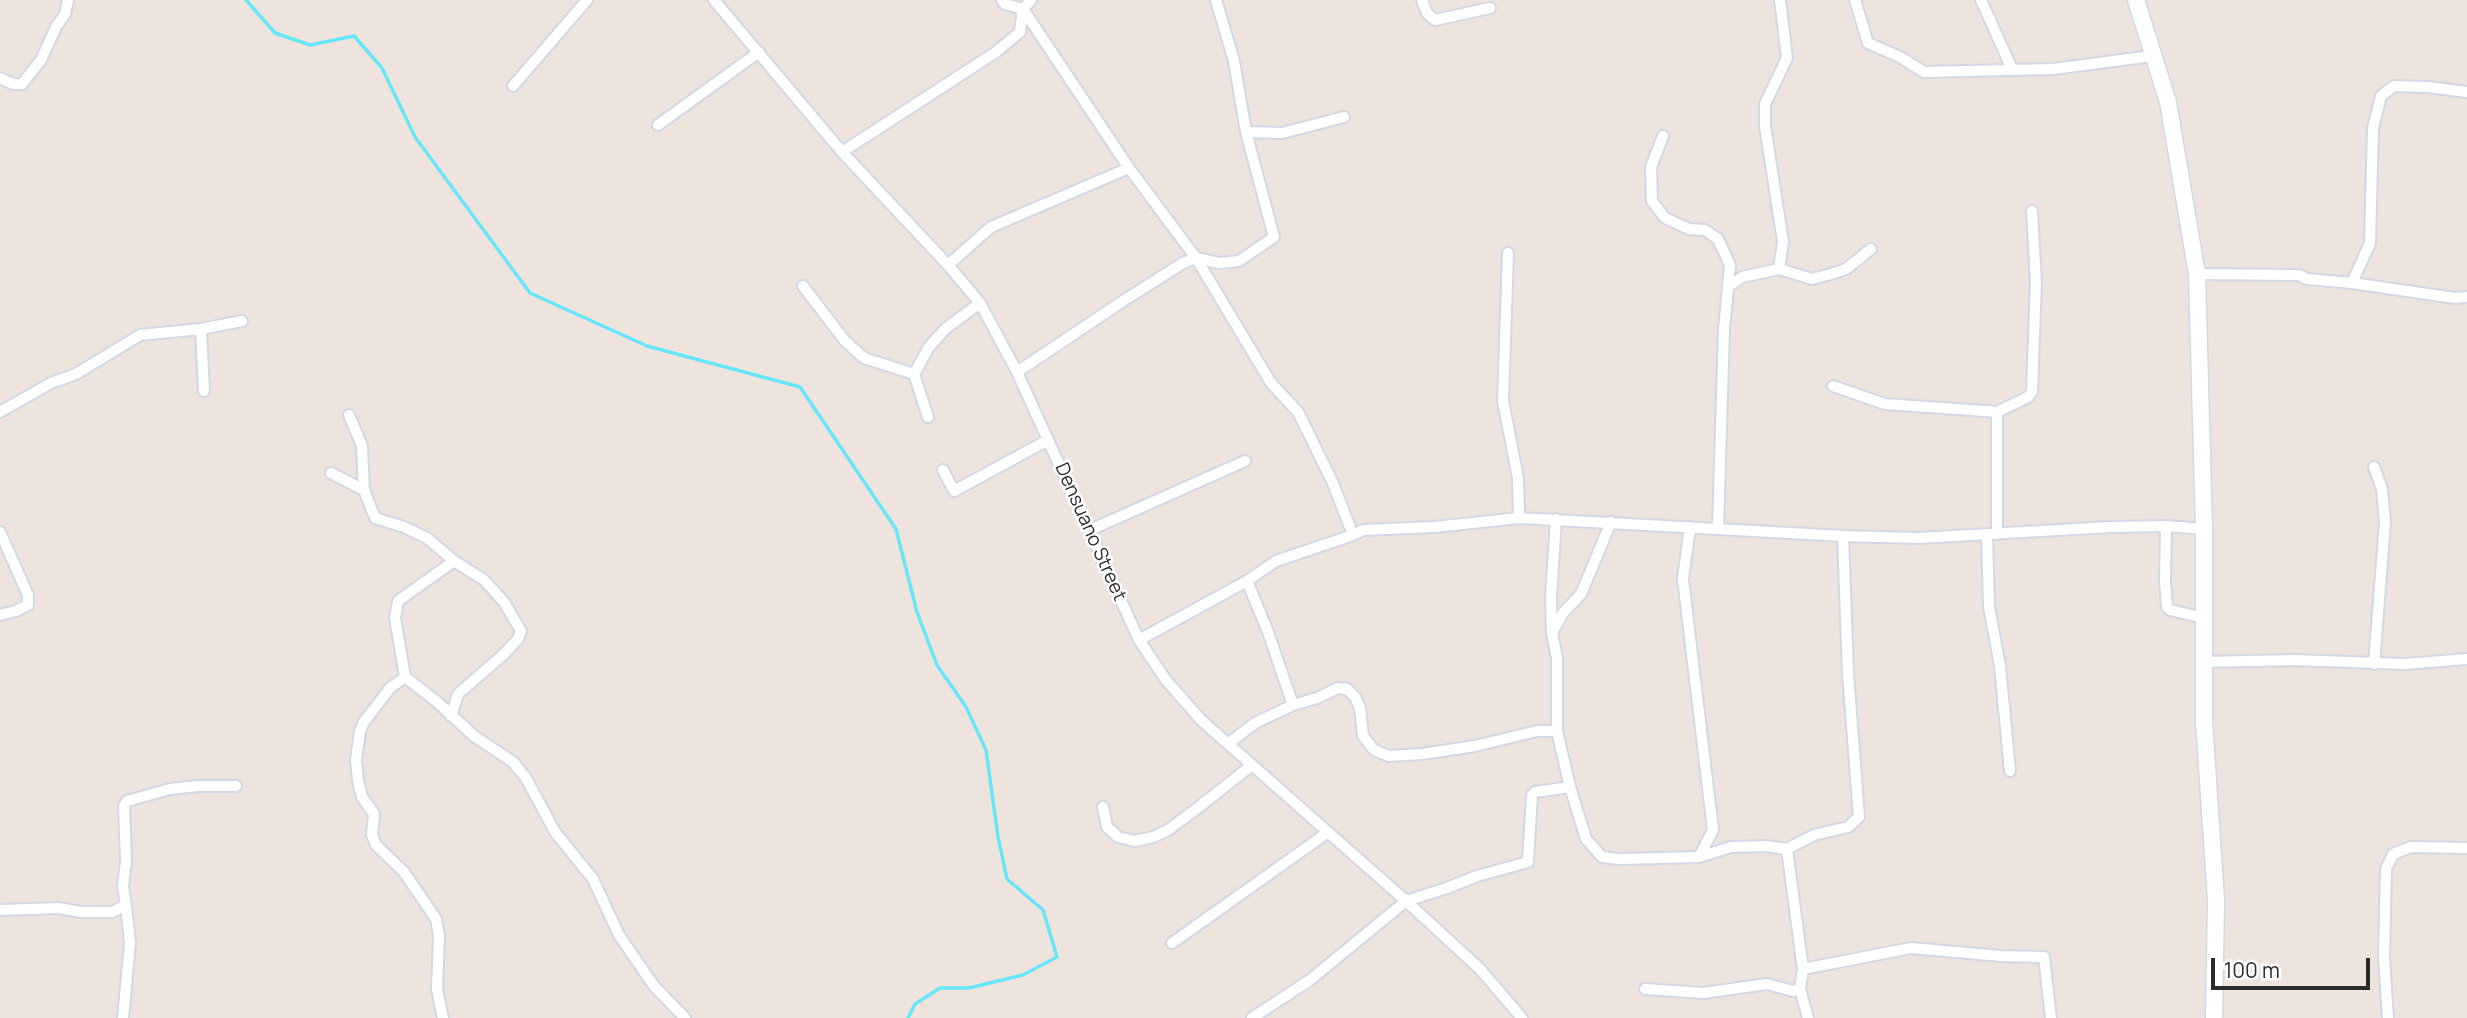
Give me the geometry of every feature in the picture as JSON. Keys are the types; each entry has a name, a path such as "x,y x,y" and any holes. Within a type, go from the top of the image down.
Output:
{"street":[{"path":"0,78 22,84 41,60 65,14 68,0"},
{"path":"513,86 587,0"},
{"name":"Densuano Street","path":"714,0 842,152 981,303 1017,372 1139,640 1166,680 1201,720 1480,970 1522,1018"},
{"path":"1002,0 1005,4 1027,4"},
{"path":"1017,372 1183,263 1196,258 1219,263 1239,261 1274,237 1247,132 1234,61 1216,0"},
{"path":"1422,0 1427,13 1435,20 1490,8"},
{"path":"1779,269 1783,242 1774,194 1765,104 1787,58 1780,0"},
{"path":"1855,0 1868,43 1900,57 1924,72 2053,69 2152,56"},
{"path":"1981,0 2012,69"},
{"path":"2136,0 2168,102 2197,274 2204,529 2203,662 2216,900 2214,1018"},
{"path":"842,152 996,52 1020,32 1027,4"},
{"path":"1027,4 1129,168 1196,258 1271,383 1298,412 1332,481 1353,536"},
{"path":"658,125 759,52"},
{"path":"2351,283 2370,243 2373,128 2381,96 2394,86 2467,92"},
{"path":"1247,132 1282,133 1344,117"},
{"path":"1663,136 1651,167 1652,201 1665,218 1689,229 1705,230 1718,239 1730,265 1724,330 1718,529"},
{"path":"948,265 991,227 1129,168"},
{"path":"1833,386 1885,404 1997,412 2021,402 2032,392 2036,282 2032,211"},
{"path":"1728,287 1742,277 1779,269 1812,279 1846,269 1871,249"},
{"path":"1508,253 1503,401 1518,478 1519,518"},
{"path":"2197,274 2299,275 2307,279 2455,298 2467,297"},
{"path":"803,286 845,341 864,358 914,374"},
{"path":"928,417 914,374 929,347 945,329 981,303"},
{"path":"0,412 51,383 76,374 140,335 201,329 242,321"},
{"path":"201,329 204,391"},
{"path":"1997,412 1989,607 2000,666 2010,771"},
{"path":"349,415 362,446 364,490 375,518 427,538 454,561 484,580 504,601 522,631 504,654 458,694 451,716"},
{"path":"943,470 954,491 1048,440"},
{"path":"1090,530 1245,461"},
{"path":"2374,467 2382,489 2385,523 2374,664"},
{"path":"331,473 364,490"},
{"path":"1139,640 1247,581 1276,561 1353,536 1363,530 1434,527 1519,518 1919,538 2166,526 2204,529"},
{"path":"1556,519 1552,570 1552,633 1558,658 1557,731 1570,787 1586,839 1602,856 1641,860 1699,857 1731,847 1766,846 1787,849 1814,835 1848,827 1859,817 1848,673 1843,536"},
{"path":"1552,633 1563,613 1581,594 1611,522"},
{"path":"2166,526 2167,607 2204,618"},
{"path":"1690,527 1683,579 1713,830 1699,857"},
{"path":"0,532 28,595 28,604 16,611 0,615"},
{"path":"454,561 398,601 395,618 405,677 474,736 513,762 526,778 555,832 593,879 619,935 654,986 685,1018"},
{"path":"1247,581 1293,705"},
{"path":"2203,662 2295,660 2374,664 2433,663 2467,659"},
{"path":"405,677 390,688 364,722 360,731 356,761 362,797 374,814 372,835 376,845 404,872 436,919 439,936 437,989 443,1018"},
{"path":"1229,743 1255,723 1338,688 1347,688 1354,696 1360,708 1363,736 1374,750 1389,756 1475,746 1537,731 1557,731"},
{"path":"1103,807 1107,827 1118,837 1135,841 1153,837 1168,830 1252,765"},
{"path":"123,1018 130,943 124,886 124,806 127,801 170,789 236,786"},
{"path":"1252,1018 1310,980 1406,901 1477,876 1528,862 1532,795 1535,792 1570,787"},
{"path":"1713,830 1731,847"},
{"path":"1172,943 1327,833"},
{"path":"2388,1018 2384,944 2386,869 2393,854 2411,847 2467,848"},
{"path":"1787,849 1803,969 1800,989 1808,1018"},
{"path":"0,910 58,908 81,912 112,912 126,905"},
{"path":"1803,969 1911,948 2044,957 2051,1018"},
{"path":"1645,989 1703,993 1767,984 1793,991 1800,989"}],"waterway":[{"path":"246,0 275,33 310,45 354,36 382,68 415,137 530,293 647,346 800,387 896,529 917,612 937,665 966,707 986,750 998,837 1007,879 1043,910 1057,957 1023,975 969,988 940,988 915,1004 908,1018"}]}
